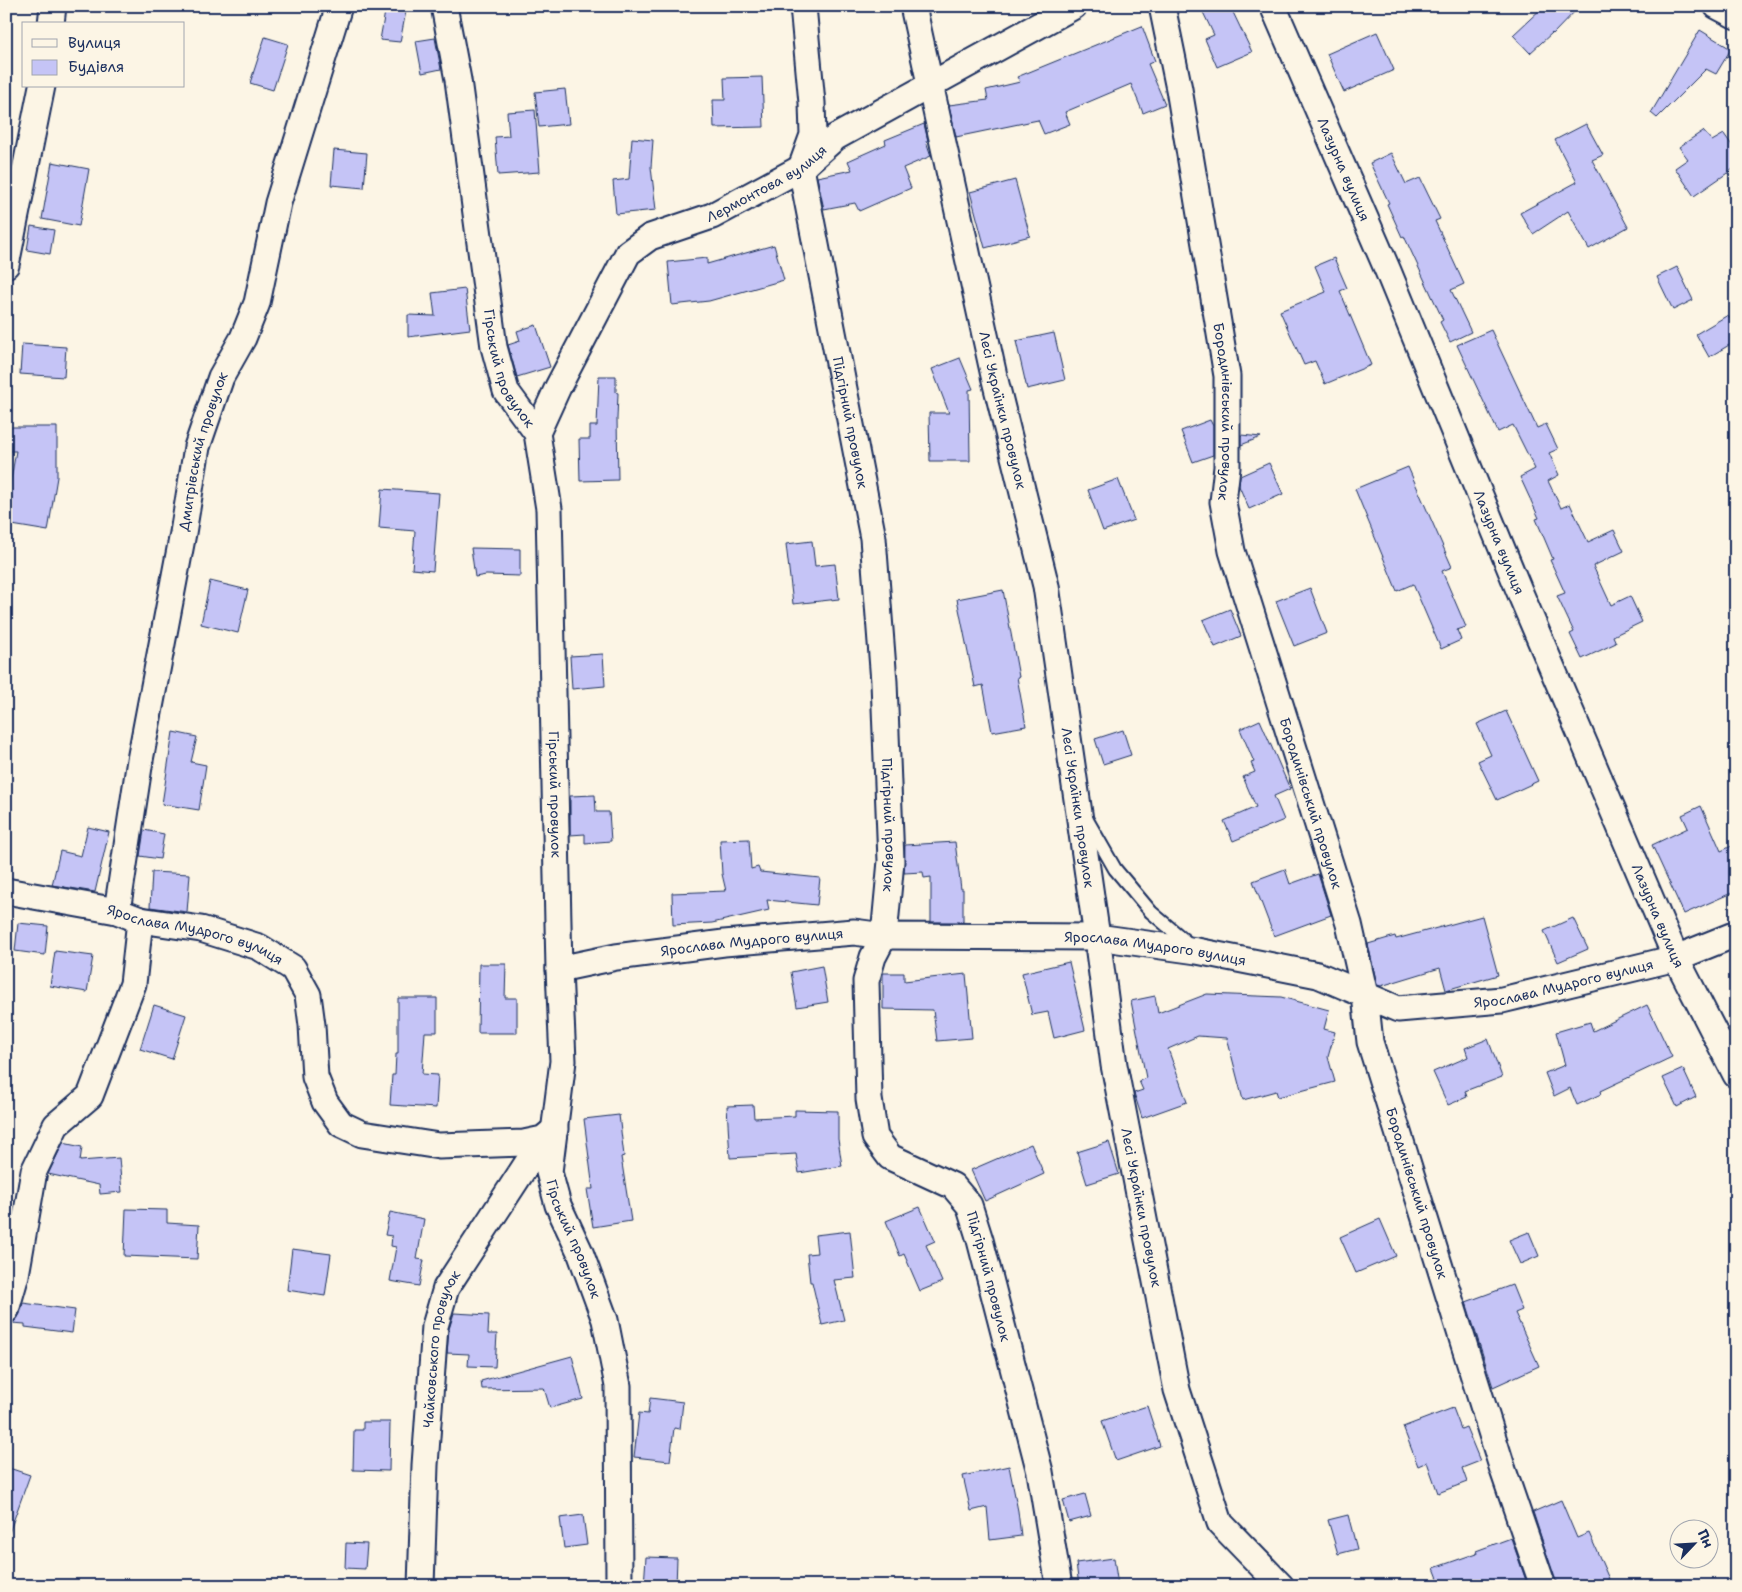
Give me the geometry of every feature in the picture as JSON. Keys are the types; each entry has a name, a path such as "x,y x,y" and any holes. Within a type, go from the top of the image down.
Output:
{"street":[{"path":"51,22 53,6"},
{"name":"Дмитрівський провулок","path":"117,911 140,760 197,447 221,377 243,338 257,303 278,203 339,6"},
{"name":"Гірський провулок","path":"444,6 458,80 494,347 506,391 537,433 549,509 559,969 563,1061 549,1134 549,1172 558,1205 580,1252 605,1320 618,1386 619,1586"},
{"path":"801,168 813,135 804,6"},
{"name":"Лесі Українки провулок","path":"913,6 994,376 1046,586 1114,1066 1177,1390 1220,1523 1280,1586"},
{"name":"Лермонтова вулиця","path":"537,433 571,362 628,253 650,237 712,216 801,168 836,137 930,87 1074,6"},
{"name":"Бородинівський провулок","path":"1162,6 1179,89 1226,376 1227,467 1223,502 1232,551 1349,924 1365,996 1370,1042 1503,1470 1543,1586"},
{"name":"Лазурна вулиця","path":"1273,6 1388,271 1520,595 1676,958 1736,1075"},
{"path":"1718,6 1736,16"},
{"path":"6,265 42,88"},
{"name":"Підгірний провулок","path":"801,168 873,538 884,682 891,861 884,936 872,958 866,981 869,1099 875,1137 890,1157 953,1186 969,1205 980,1240 1040,1472 1059,1586"},
{"name":"Ярослава Мудрого вулиця","path":"6,891 117,911 140,920 201,929 259,948 293,968 308,995 315,1077 325,1102 341,1124 362,1134 439,1146 524,1143 549,1134"},
{"path":"6,1310 16,1275 34,1171 56,1125 90,1096 133,984 140,920"},
{"name":"Ярослава Мудрого вулиця","path":"559,969 616,957 724,943 854,932 884,936 1097,937 1197,951 1318,975 1398,1009 1502,1000 1676,958 1736,934"},
{"name":"Чайковського провулок","path":"421,1586 425,1465 434,1326 446,1288 549,1134"}],"lane":[{"path":"1078,804 1115,870 1151,912 1197,951"}],"building":[{"path":"386,6 407,6 400,42 380,40"},
{"path":"1200,6 1230,6 1252,52 1217,67 1205,39 1214,35"},
{"path":"1544,6 1580,6 1553,34 1530,53 1513,35"},
{"path":"1142,26 1155,61 1148,64 1165,104 1143,113 1131,84 1065,112 1070,124 1044,134 1038,120 956,137 949,105 988,100 986,90 1020,82 1017,77"},
{"path":"1700,30 1731,49 1716,74 1706,69 1657,118 1651,113"},
{"path":"1377,32 1394,70 1344,92 1327,54"},
{"path":"265,37 288,44 273,90 250,83"},
{"path":"435,38 441,69 422,73 416,41"},
{"path":"762,77 764,127 714,128 713,100 725,100 724,78"},
{"path":"565,89 569,124 539,127 535,92"},
{"path":"535,110 540,172 498,175 495,137 509,136 507,112"},
{"path":"924,124 928,141 926,141 931,156 903,168 911,188 859,211 855,203 824,209 817,177 852,170 848,161 886,144 885,140"},
{"path":"1586,124 1603,155 1592,160 1628,227 1589,249 1568,211 1533,234 1520,213 1577,182 1555,140"},
{"path":"1703,131 1712,141 1724,134 1736,151 1736,167 1694,196 1675,168 1688,159 1679,147"},
{"path":"632,138 653,140 651,167 656,210 616,214 613,181 629,179"},
{"path":"334,150 367,153 364,188 331,185"},
{"path":"1391,153 1406,184 1420,178 1440,219 1435,221 1464,284 1451,290 1471,332 1450,342 1440,322 1443,320 1404,236 1402,237 1387,204 1389,203 1370,163"},
{"path":"52,162 89,169 79,226 42,219"},
{"path":"1015,180 1030,236 985,248 970,192"},
{"path":"31,226 54,230 50,254 27,250"},
{"path":"774,245 784,280 709,301 672,305 668,262 707,258 707,264"},
{"path":"1334,258 1347,288 1340,291 1371,365 1325,384 1315,361 1304,365 1280,311 1326,292 1315,266"},
{"path":"1677,267 1693,300 1673,310 1657,277"},
{"path":"465,289 470,329 408,337 408,315 435,316 432,293"},
{"path":"1728,315 1736,329 1736,341 1709,357 1696,334"},
{"path":"536,325 550,367 517,377 508,345 520,341 517,331"},
{"path":"1491,330 1537,428 1546,424 1558,449 1549,453 1559,475 1548,481 1561,508 1570,504 1588,542 1614,530 1624,551 1593,566 1611,605 1630,596 1642,622 1613,636 1616,643 1582,659 1570,634 1574,632 1557,596 1565,593 1550,560 1553,559 1536,519 1539,518 1520,477 1535,469 1513,425 1498,432 1457,345"},
{"path":"1054,333 1065,380 1027,389 1016,341"},
{"path":"22,344 66,347 64,377 20,374"},
{"path":"960,358 973,389 969,390 970,461 930,461 929,413 949,413 932,369"},
{"path":"599,376 616,376 616,392 618,393 618,480 580,481 579,439 590,439 590,426 597,426"},
{"path":"1210,420 1213,426 1213,455 1193,462 1181,431"},
{"path":"7,427 57,427 57,477 48,531 6,524 6,507 16,451 7,451"},
{"path":"1241,435 1261,437 1241,445"},
{"path":"1269,463 1283,494 1249,509 1239,486 1240,476"},
{"path":"1408,467 1452,567 1442,571 1466,627 1457,630 1461,640 1441,649 1413,584 1397,591 1355,489"},
{"path":"1118,479 1134,520 1103,531 1088,490"},
{"path":"382,489 439,493 433,571 412,569 415,531 379,528"},
{"path":"812,541 815,566 835,564 839,599 793,604 786,544"},
{"path":"471,548 520,549 520,576 486,575 475,577"},
{"path":"210,581 248,590 238,633 201,624"},
{"path":"1310,588 1327,633 1294,646 1276,601"},
{"path":"1003,590 1026,726 992,732 983,685 975,687 957,599"},
{"path":"1230,609 1241,636 1215,647 1203,620"},
{"path":"603,654 605,686 572,689 570,656"},
{"path":"1506,711 1538,781 1497,800 1478,761 1491,755 1477,724"},
{"path":"1260,720 1290,789 1274,796 1284,820 1233,841 1224,821 1256,807 1243,777 1255,772 1251,763 1254,762 1240,729"},
{"path":"1123,730 1131,755 1103,764 1095,739"},
{"path":"173,732 197,737 191,762 206,765 199,810 162,804"},
{"path":"595,795 596,812 609,812 611,841 585,843 585,834 570,835 570,796"},
{"path":"1701,806 1721,851 1736,844 1736,891 1684,914 1652,845 1688,828 1682,815"},
{"path":"88,827 109,832 95,892 52,885 60,851 81,856"},
{"path":"144,830 164,834 160,859 140,856"},
{"path":"749,839 751,869 758,867 760,872 820,878 817,905 767,900 769,910 712,923 673,925 672,893 726,891 722,874 720,840"},
{"path":"955,842 961,889 963,889 963,922 931,922 931,877 924,878 923,872 904,873 905,845"},
{"path":"1285,869 1290,884 1318,874 1331,915 1274,936 1253,881"},
{"path":"152,872 190,874 187,912 150,907"},
{"path":"1482,916 1498,975 1446,990 1440,968 1381,986 1377,985 1368,944 1395,936 1396,939"},
{"path":"1573,918 1588,949 1558,962 1544,931"},
{"path":"18,923 48,926 45,955 15,951"},
{"path":"55,951 93,956 87,992 50,986"},
{"path":"1069,962 1085,1030 1054,1038 1048,1012 1032,1015 1022,973"},
{"path":"479,964 506,964 505,998 517,998 517,1033 478,1033"},
{"path":"822,966 828,1002 797,1007 791,972"},
{"path":"883,973 904,973 904,981 966,974 972,1038 937,1041 933,1010 883,1009"},
{"path":"1207,994 1281,997 1329,1010 1324,1029 1335,1032 1328,1057 1335,1082 1278,1097 1276,1091 1243,1100 1227,1038 1198,1036 1168,1049 1187,1102 1142,1118 1134,1093 1143,1090 1139,1081 1146,1078 1131,1001 1155,996 1158,1013"},
{"path":"398,998 437,998 437,1032 425,1032 422,1074 438,1075 436,1108 390,1105 392,1075 395,1075 396,1054 398,1054"},
{"path":"154,1005 186,1015 172,1059 140,1049"},
{"path":"1647,1005 1672,1057 1600,1091 1601,1094 1577,1105 1570,1088 1554,1096 1545,1073 1565,1065 1556,1032 1590,1022 1593,1031"},
{"path":"1488,1039 1502,1077 1465,1091 1467,1097 1448,1105 1433,1072 1468,1057 1465,1048"},
{"path":"1683,1069 1696,1097 1677,1107 1663,1078"},
{"path":"753,1105 754,1118 795,1116 795,1110 838,1111 838,1139 842,1166 799,1173 796,1154 730,1158 727,1106"},
{"path":"619,1115 624,1156 621,1157 631,1221 593,1227 587,1189 593,1189 584,1119"},
{"path":"1109,1142 1119,1174 1087,1184 1077,1152"},
{"path":"63,1143 82,1147 80,1161 119,1158 122,1192 100,1194 99,1185 48,1174"},
{"path":"1031,1144 1044,1174 985,1201 971,1170"},
{"path":"920,1207 935,1241 926,1245 942,1282 920,1291 904,1254 900,1256 886,1221"},
{"path":"126,1209 167,1210 167,1223 199,1225 197,1259 124,1256"},
{"path":"390,1212 424,1219 417,1259 424,1260 419,1286 390,1281 396,1247 391,1246 392,1236 385,1235"},
{"path":"1380,1219 1396,1256 1356,1273 1340,1237"},
{"path":"850,1231 855,1278 834,1280 844,1320 822,1325 812,1282 810,1282 807,1254 817,1253 815,1235"},
{"path":"1529,1232 1539,1256 1520,1264 1509,1240"},
{"path":"292,1249 331,1254 325,1296 287,1290"},
{"path":"1512,1285 1522,1310 1515,1313 1539,1366 1493,1387 1466,1302"},
{"path":"23,1303 75,1310 72,1333 25,1327 25,1324 12,1323 20,1314"},
{"path":"454,1313 489,1315 488,1334 497,1334 495,1367 468,1366 469,1354 447,1353 449,1329"},
{"path":"572,1356 583,1399 550,1408 544,1388 482,1389 481,1381"},
{"path":"650,1398 683,1402 680,1429 674,1428 670,1461 634,1457 639,1413 648,1414"},
{"path":"1147,1406 1160,1446 1116,1461 1102,1421"},
{"path":"1453,1408 1461,1429 1466,1427 1480,1461 1462,1468 1467,1482 1438,1493 1427,1462 1418,1466 1403,1427"},
{"path":"363,1422 390,1422 389,1471 353,1470 354,1430 363,1430"},
{"path":"1009,1466 1021,1536 990,1540 987,1507 971,1511 963,1476"},
{"path":"6,1467 30,1475 9,1533 6,1533"},
{"path":"1085,1494 1091,1516 1069,1522 1063,1500"},
{"path":"1561,1500 1577,1538 1589,1533 1609,1579 1593,1586 1557,1586 1533,1512"},
{"path":"583,1515 587,1545 564,1548 560,1518"},
{"path":"1348,1515 1357,1549 1338,1554 1328,1520"},
{"path":"1511,1538 1528,1586 1441,1586 1434,1568 1477,1553 1476,1551"},
{"path":"346,1543 367,1544 365,1569 345,1568"},
{"path":"646,1557 677,1558 676,1586 644,1586"},
{"path":"1114,1558 1118,1586 1079,1586 1076,1563"}]}
